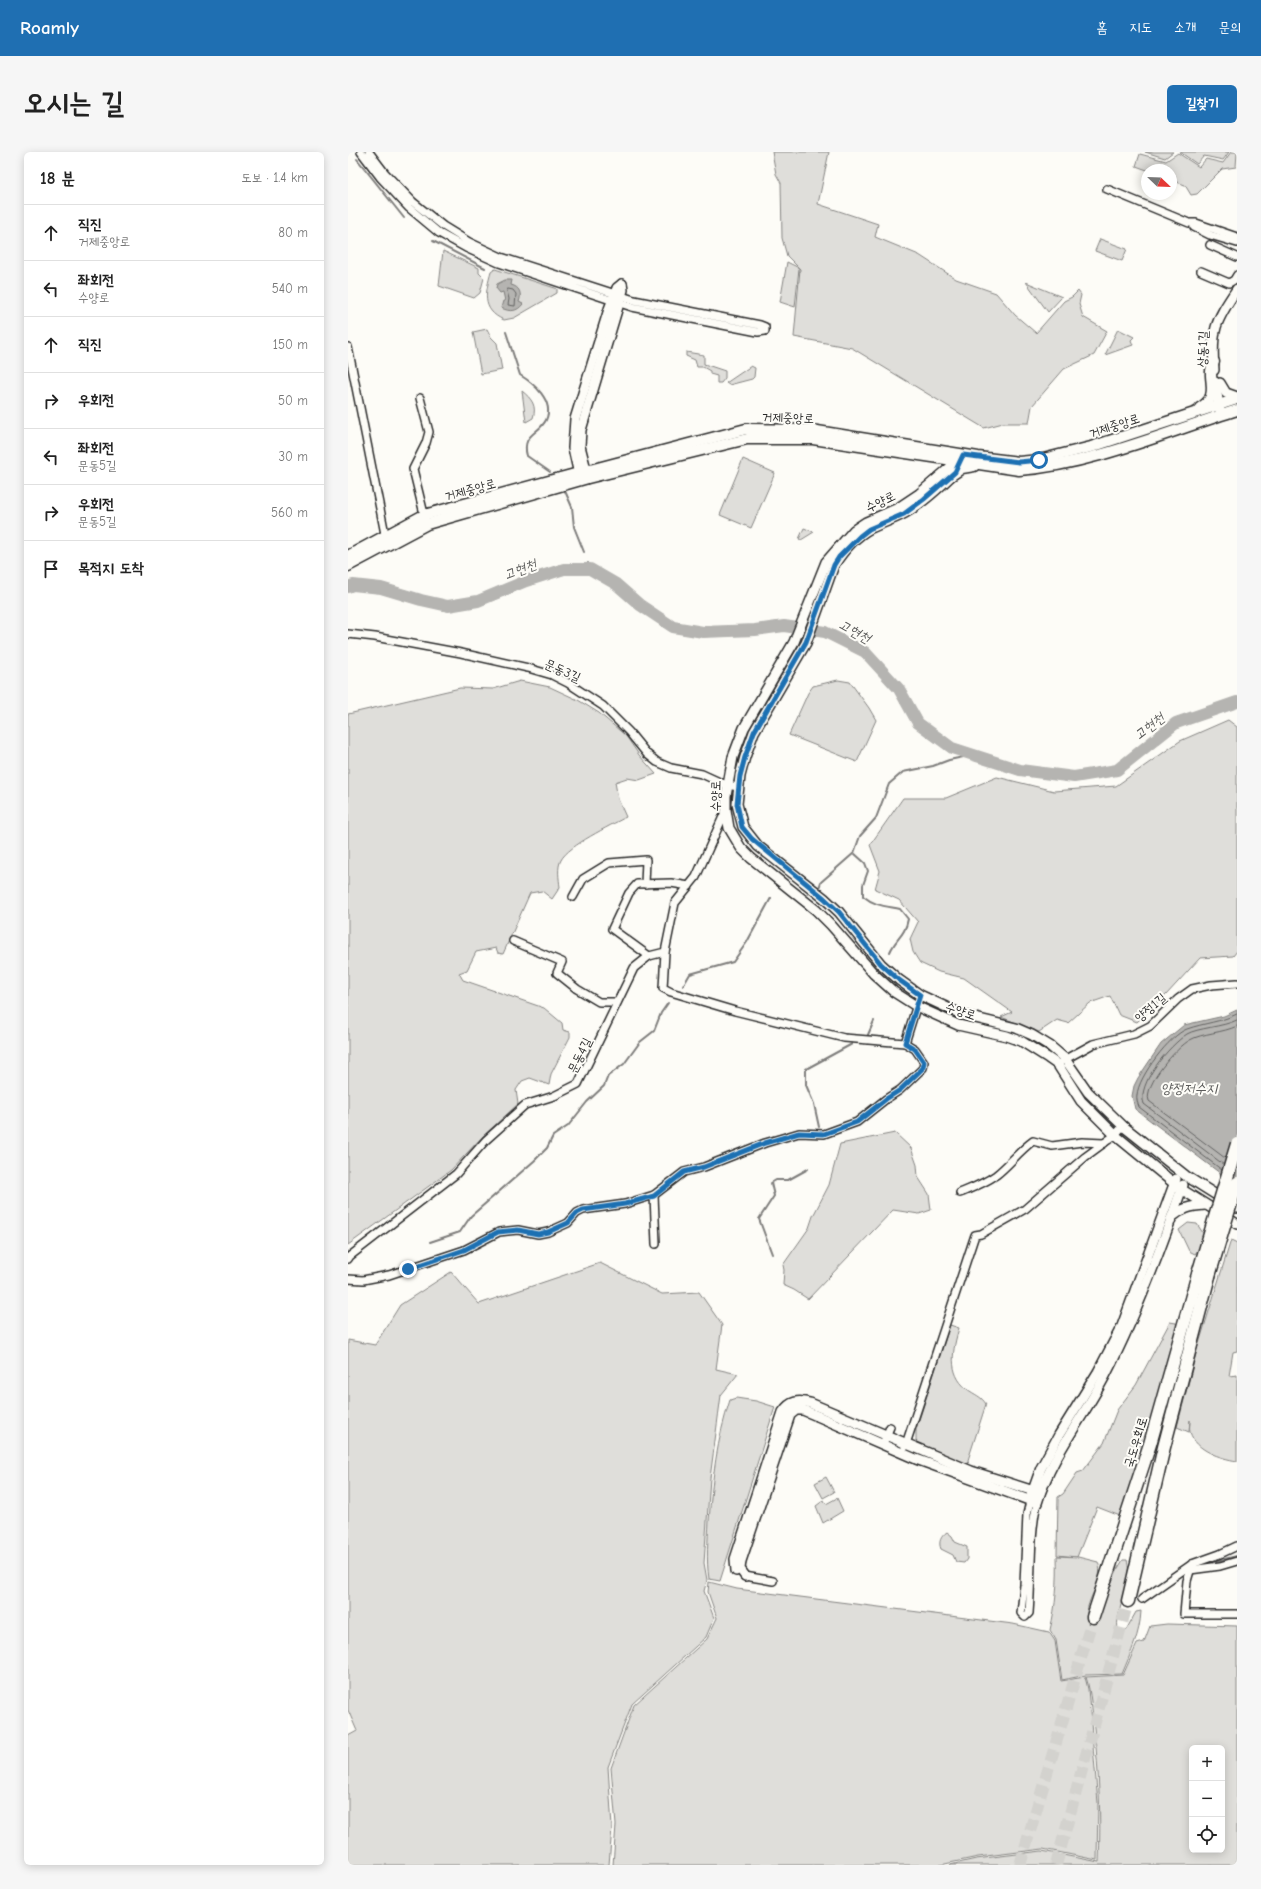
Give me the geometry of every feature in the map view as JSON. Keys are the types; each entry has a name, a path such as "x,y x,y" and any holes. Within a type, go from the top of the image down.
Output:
{"highway":[{"path":"1128,1601 1204,1275 1237,1144"},
{"path":"1204,1275 1237,1183"},
{"name":"국도우회로","path":"1093,1617 1204,1275"}],"main road":[{"path":"1198,411 1211,397 1210,371 1214,362"},
{"name":"거제중앙로","path":"425,520 583,476 747,439 813,439 938,459 959,458 1019,462 1039,460 1091,447 1237,398"},
{"name":"거제중앙로","path":"348,556 387,540 425,520 563,477 583,476 610,464 746,429 811,430 959,458 983,465 1018,470 1042,468 1093,456 1237,410"},
{"path":"948,474 966,467 983,465"},
{"name":"거제중앙로","path":"348,566 387,540"}],"street":[{"path":"361,152 380,177 409,208 439,233 466,248 499,263 617,298 634,300 764,326 764,332 632,307 617,298 501,257 469,242 443,226 413,202 385,172 369,152"},
{"path":"1107,189 1189,222 1237,237"},
{"path":"1189,222 1194,227 1237,243"},
{"path":"1210,245 1237,257"},
{"path":"1201,271 1229,283 1234,280 1237,275"},
{"name":"상동1길","path":"1224,414 1214,362 1214,334 1217,322 1237,289"},
{"name":"상동1길","path":"1221,403 1217,336 1224,318 1237,296"},
{"path":"583,476 579,460 581,430 617,298"},
{"path":"348,347 387,540"},
{"path":"1220,383 1226,393 1237,398"},
{"path":"420,398 429,432 426,443 413,468 425,520"},
{"name":"수양로","path":"959,458 948,474 907,512 869,529 852,543 834,565 818,613 806,642 754,732 745,757 737,804 742,827 752,839 839,912 881,964 899,980 920,995 963,1015 1016,1028 1032,1035 1050,1046 1065,1058 1088,1092 1122,1126 1182,1173 1237,1208"},
{"path":"938,459 946,465 948,474"},
{"path":"579,460 594,466 610,464"},
{"path":"563,477 572,471 579,460"},
{"name":"수양로","path":"948,474 898,508 866,522 854,530 826,562 794,642 744,728 733,757 726,785 726,810 729,828 741,848 751,858 816,910 874,974 894,992 916,1006 958,1025 1007,1036 1021,1041 1058,1065 1081,1101 1115,1135 1165,1177 1205,1205 1237,1224"},
{"name":"문동3길","path":"348,634 375,637 461,653 552,675 568,683 602,706 629,732 647,754 657,762 671,768 702,774 726,785 739,787"},
{"path":"348,1278 363,1280 390,1275 464,1250 498,1232 518,1230 538,1234 548,1232 568,1223 577,1213 583,1210 625,1204 654,1196 684,1172 704,1167 765,1143 799,1133 824,1134 857,1122 900,1090 923,1068 924,1062 915,1049 905,1043 844,1038 735,1011 671,992 663,988 665,952 675,903 696,878 726,810"},
{"path":"573,898 583,880 609,863 646,860 645,884"},
{"path":"649,956 612,929 628,893 637,884 671,883 689,886"},
{"path":"513,941 562,962 557,973 577,989 599,1002 617,1002"},
{"name":"문동4길","path":"348,1259 456,1174 486,1140 525,1105 554,1096 578,1084 634,968 649,956 665,952"},
{"name":"양정1길","path":"1058,1065 1065,1058 1093,1044 1134,1034 1150,1026 1178,999 1192,989 1211,985 1237,983"},
{"path":"905,1043 920,995"},
{"path":"905,1449 975,1235 1025,1209 1115,1135 1122,1126"},
{"path":"960,1193 993,1177 1023,1148 1033,1141 1052,1146 1082,1142 1104,1143"},
{"path":"1036,1492 1106,1376 1129,1330 1171,1218 1182,1173"},
{"path":"1016,1487 1031,1483 1039,1474 1059,1435 1098,1372 1122,1326 1170,1194 1170,1185 1165,1177"},
{"path":"1170,1194 1178,1186"},
{"path":"654,1196 656,1244"},
{"path":"1171,1218 1177,1212 1188,1207 1205,1205"},
{"path":"774,1581 740,1576 735,1569 735,1559 783,1412 788,1405 794,1402 801,1401 810,1403 968,1479 1034,1502"},
{"path":"885,1440 890,1427"},
{"path":"905,1449 1016,1487 1036,1492"},
{"path":"1034,1502 1027,1514 1024,1584 1021,1613 1024,1617 1029,1613 1032,1584 1034,1502 1039,1474"},
{"path":"1142,1599 1191,1567 1237,1546"},
{"path":"1191,1567 1220,1566 1237,1561"},
{"path":"1191,1567 1187,1581 1184,1614 1237,1614"}],"shaded area":[{"path":"772,152 829,152 818,204 878,224 875,237 919,255 956,279 996,293 1015,315 1036,333 1064,301 1072,297 1078,291 1081,295 1079,304 1083,317 1107,331 1094,355 1064,369 1032,406 1029,423 1003,423 984,428 852,348 794,337 800,269 787,256 782,238 781,183 776,174"},
{"path":"1145,152 1173,152 1165,158"},
{"path":"1180,152 1229,152 1223,160 1204,156 1197,164"},
{"path":"1231,152 1237,152 1236,167 1222,169 1197,194 1191,195 1185,185 1177,182 1177,164 1141,164 1141,168 1136,166 1140,154 1166,161 1178,153 1199,167 1206,159 1223,163"},
{"path":"1100,239 1127,249 1122,261 1095,251"},
{"path":"443,251 479,268 479,273 484,278 480,293 474,298 439,286"},
{"path":"787,262 799,268 795,307 780,302"},
{"path":"495,269 555,288 557,289 557,293 514,318 504,320 496,316 488,305 488,286 491,272"},
{"path":"1026,282 1062,297 1048,312"},
{"path":"487,329 491,337 497,343 502,370 481,374 473,332"},
{"path":"1118,329 1134,337 1131,340 1133,345 1105,355"},
{"path":"686,352 704,355 704,364 725,371 725,378 721,383 717,383 717,376 710,374 710,371 703,367 697,367 695,360 686,356"},
{"path":"751,366 755,368 754,377 752,379 729,385 726,383"},
{"path":"522,391 531,400 534,406 533,418 526,422"},
{"path":"743,459 775,473 751,528 720,515"},
{"path":"804,528 814,532 801,540 799,539"},
{"path":"838,680 850,682 876,720 857,762 789,735 808,693 813,686"},
{"path":"520,681 550,687 578,700 599,713 626,736 639,755 656,774 639,780 627,778 615,782 618,799 626,817 590,836 565,854 559,866 560,887 552,899 542,891 530,893 503,954 498,953 496,948 476,952 467,970 459,973 463,980 544,1008 562,1023 563,1030 570,1032 570,1037 551,1074 549,1085 530,1078 522,1081 516,1090 518,1104 482,1137 451,1170 348,1245 348,714 460,688 493,689"},
{"path":"1228,720 1237,727 1237,951 1233,956 1200,958 1166,995 1137,1022 1119,1015 1110,996 1090,1003 1068,1023 1057,1020 1039,1032 1001,1017 1012,1012 964,978 939,972 920,963 913,952 910,939 918,922 899,900 875,889 880,871 870,845 903,798 946,798 997,777 1054,791 1116,786 1180,741"},
{"path":"895,1133 911,1148 917,1165 918,1177 929,1194 931,1210 919,1214 893,1210 808,1299 783,1285 783,1265 809,1228 813,1216 829,1185 840,1144"},
{"path":"1188,1223 1197,1224 1203,1233 1206,1233 1202,1251 1198,1250 1195,1254 1189,1251 1179,1230"},
{"path":"1231,1240 1237,1243 1237,1351 1233,1352 1229,1376 1237,1375 1237,1461 1216,1456 1197,1444 1190,1432 1190,1420 1189,1432 1177,1427 1197,1350"},
{"path":"600,1263 662,1294 699,1292 722,1325 716,1369 738,1374 721,1395 710,1478 704,1563 707,1580 704,1591 714,1618 706,1637 632,1704 608,1767 612,1827 609,1865 348,1865 348,1736 357,1731 348,1710 348,1340 375,1345 400,1305 451,1272 479,1304"},
{"path":"1170,1322 1176,1323 1178,1330 1130,1493 1120,1516 1097,1507 1077,1557 1057,1555 1058,1497 1063,1494 1077,1473 1083,1471 1104,1443 1117,1410 1136,1385"},
{"path":"950,1325 959,1328 953,1360 956,1376 967,1389 980,1397 986,1404 968,1460 969,1465 919,1447 916,1443 916,1429"},
{"path":"736,1398 756,1401 775,1407 720,1581 709,1579 708,1550 710,1506 716,1460 725,1415 730,1400"},
{"path":"826,1477 834,1492 823,1498 815,1483"},
{"path":"837,1498 843,1511 823,1523 816,1506 824,1500 826,1504"},
{"path":"947,1532 952,1536 955,1542 967,1547 967,1559 964,1563 956,1562 953,1555 941,1549 941,1539"},
{"path":"1057,1556 1078,1557 1098,1562 1100,1569 1099,1577 1090,1600 1087,1614 1088,1621 1093,1623 1118,1568 1123,1560 1127,1560 1127,1578 1118,1619 1118,1627 1120,1632 1126,1630 1136,1612 1141,1611 1137,1635 1122,1674 1086,1675 1062,1680 1056,1640 1050,1630 1056,1593"},
{"path":"709,1582 737,1589 1013,1624 1049,1632 1055,1641 1061,1681 1085,1677 1088,1689 1098,1803 1097,1860 1043,1849 978,1857 940,1865 613,1865 616,1825 611,1768 634,1705 707,1639 717,1618 708,1592"},
{"path":"1167,1624 1237,1626 1237,1865 950,1865 976,1859 1042,1851 1099,1862 1100,1811 1097,1761 1091,1702 1086,1677 1123,1675 1137,1644 1144,1642 1150,1626"}],"water":[{"path":"505,280 512,280 511,285 520,291 519,302 523,304 516,310 510,311 501,308 503,301 505,301 503,292 500,293 496,288 497,284"},
{"name":"양정저수지","path":"1237,1010 1237,1186 1135,1109 1132,1096 1134,1086 1138,1078 1161,1044 1184,1025 1224,1016"}],"waterway":[{"path":"357,159 404,218"},
{"path":"433,241 485,268"},
{"path":"506,332 520,375 541,393 548,406 546,420 526,443 526,449 527,456 550,472"},
{"path":"565,491 572,507 574,527 584,552"},
{"name":"고현천","path":"588,563 590,569"},
{"name":"고현천","path":"348,587 353,585 381,588 421,600 448,606 478,601 526,581 564,569 590,569 616,584 640,605 673,627 703,632 755,630 784,626 825,632 865,652 899,689 918,723 952,748 1020,770 1074,777 1117,770 1176,723 1237,702"},
{"path":"819,888 821,882 854,853 860,836 876,818 889,784 903,772 933,766 949,760 973,755"},
{"path":"854,853 865,863 868,871 863,885 863,896 876,904 900,909 908,919 903,933 890,952"},
{"path":"683,986 690,974 733,962 747,942 771,898"},
{"path":"430,1242 460,1232 471,1216 547,1148 553,1136 568,1126 587,1102 604,1086 608,1076 624,1064 640,1042 654,1031 661,1013 668,1003"},
{"path":"867,1037 874,1021"},
{"path":"819,1127 814,1104 806,1085 806,1069 852,1044"},
{"path":"772,1254 759,1219 774,1196 771,1183 776,1180 788,1180 808,1169"},
{"path":"1216,1561 1237,1556"}],"tunnel":[{"path":"1056,1865 1128,1601"},
{"path":"1020,1865 1093,1617"}],"route":[{"path":"408,1269 464,1250 498,1232 518,1230 538,1234 548,1232 562,1227 573,1219 577,1213 583,1210 625,1204 654,1196 684,1172 704,1167 765,1143 799,1133 824,1134 857,1122 900,1090 923,1068 924,1062 915,1049 905,1043 920,995 899,980 881,964 839,912 824,898 758,846 742,827 737,804 740,776 754,732 806,642 818,613 834,565 852,543 869,529 904,514 924,499 955,472 963,455 1019,462 1039,460"}]}
